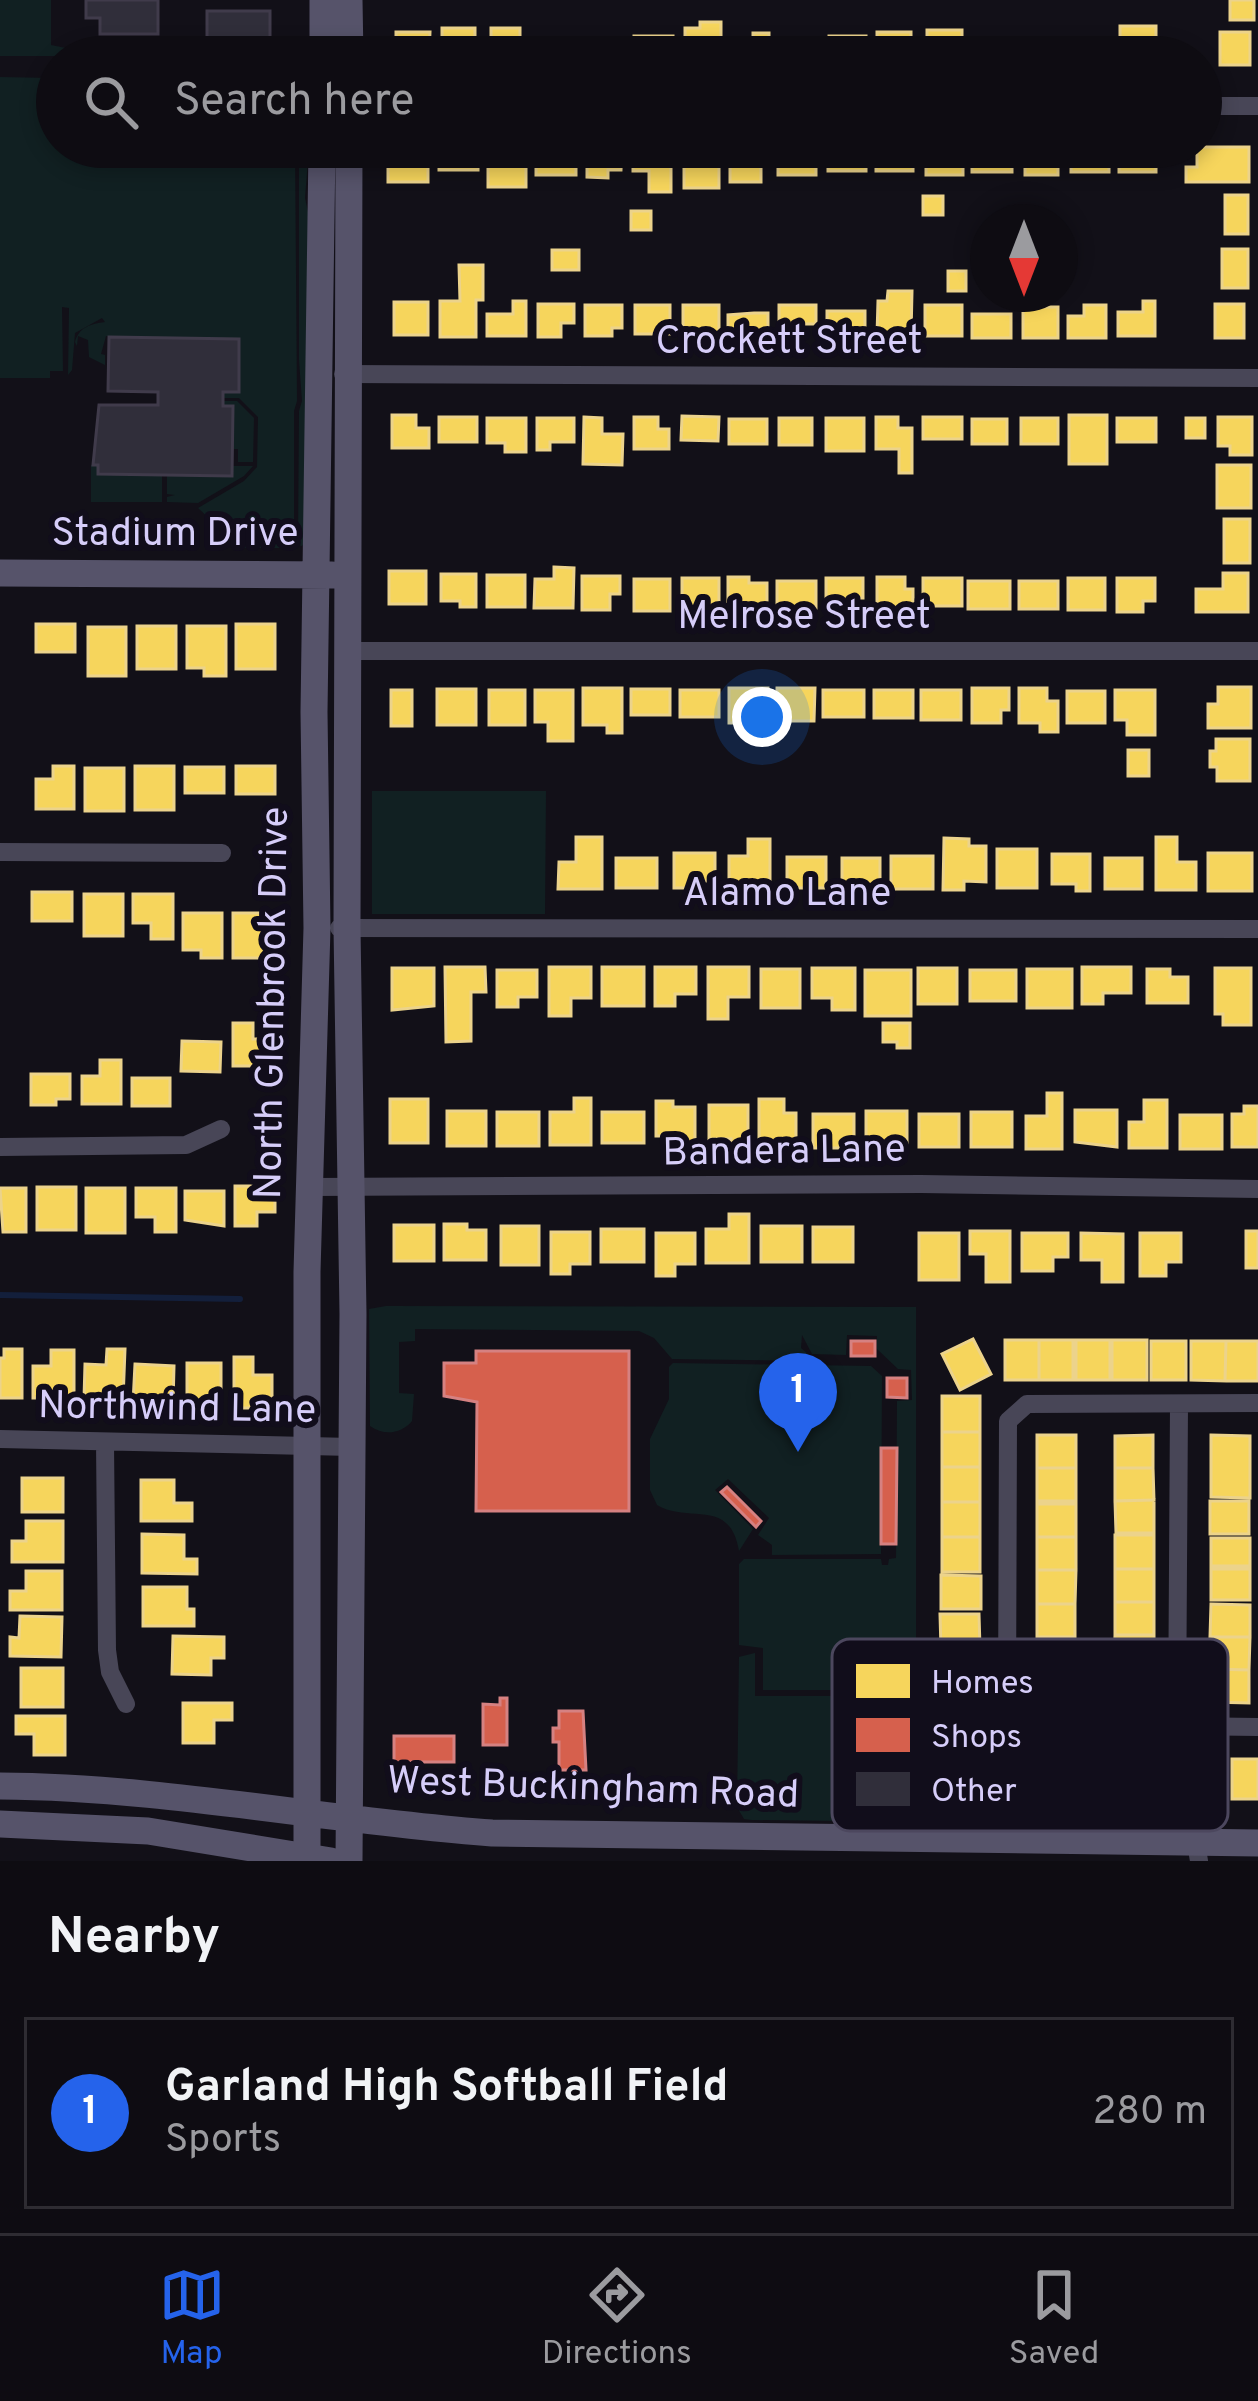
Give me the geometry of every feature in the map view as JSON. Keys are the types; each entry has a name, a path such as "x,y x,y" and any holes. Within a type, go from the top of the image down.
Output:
{"main road":[{"path":"323,0 323,36"},
{"path":"350,0 350,36"},
{"name":"North Glenbrook Drive","path":"323,168 350,575 349,1861"},
{"name":"North Glenbrook Drive","path":"315,1860 308,1814 314,712 348,168"},
{"name":"Stadium Drive","path":"0,573 350,575"},
{"name":"West Buckingham Road","path":"0,1786 104,1790 492,1833 727,1849 1198,1851 1258,1843"},
{"path":"0,1824 148,1832 315,1860"}],"street":[{"path":"1222,106 1258,106"},
{"name":"Crockett Street","path":"334,374 1258,378"},
{"name":"Melrose Street","path":"349,651 1258,651"},
{"path":"0,852 222,853"},
{"name":"Alamo Lane","path":"316,928 1258,929"},
{"path":"0,1147 186,1145 221,1129"},
{"name":"Bandera Lane","path":"311,1187 921,1184 1258,1189"},
{"path":"1007,1639 1008,1421 1027,1404 1258,1403"},
{"path":"1178,1639 1179,1406"},
{"name":"Northwind Lane","path":"0,1439 352,1447"},
{"path":"105,1442 107,1650 110,1672 126,1704"},
{"path":"1228,1727 1258,1727"}],"shaded area":[{"path":"0,0 51,0 51,36 36,36 36,56 0,56"},
{"path":"0,77 36,78 36,168 295,168 294,548 239,548 234,528 212,521 198,508 244,481 257,467 258,417 239,398 223,398 223,393 239,392 239,340 106,336 101,354 105,365 89,357 88,340 78,336 77,346 75,342 79,333 86,327 105,322 102,318 75,333 68,375 69,308 62,307 63,371 50,371 50,378 0,378"},
{"path":"299,168 307,168 306,539 302,546 298,545"},
{"path":"223,401 237,401 254,418 253,462 238,462"},
{"path":"91,465 97,465 97,475 162,475 162,502 91,502"},
{"path":"232,466 253,466 198,503 167,502 167,497 175,495 167,494 167,475 231,476"},
{"path":"372,791 546,791 545,914 372,914"},
{"path":"916,1307 916,1639 832,1639 832,1690 763,1690 763,1648 739,1645 739,1564 744,1559 881,1559 882,1565 888,1565 889,1559 896,1558 897,1401 912,1400 911,1370 898,1369 877,1349 877,1336 847,1335 846,1355 812,1354 802,1335 801,1348 808,1361 672,1359 654,1338 639,1331 415,1329 415,1341 399,1342 399,1393 414,1394 412,1421 403,1429 387,1432 370,1426 369,1309"},
{"path":"673,1363 871,1366 882,1376 881,1554 772,1555 772,1545 758,1535 769,1518 728,1479 715,1490 753,1529 739,1551 734,1534 718,1518 657,1505 650,1490 650,1439 669,1399"},
{"path":"755,1653 755,1696 832,1696 832,1821 744,1819 737,1807 739,1657"}],"building: Homes":[{"path":"1230,0 1254,0 1254,20 1230,20"},
{"path":"700,22 721,22 721,36 685,36 685,28 700,28"},
{"path":"1120,26 1156,26 1156,36 1120,36"},
{"path":"442,28 475,28 475,36 442,36"},
{"path":"491,28 520,28 520,36 491,36"},
{"path":"927,30 962,30 962,36 927,36"},
{"path":"396,32 430,32 430,36 396,36"},
{"path":"877,32 911,32 911,36 877,36"},
{"path":"1220,32 1250,32 1250,65 1222,65"},
{"path":"1222,147 1249,147 1249,182 1186,182 1186,168 1222,168"},
{"path":"388,168 428,168 428,182 388,182"},
{"path":"488,168 526,168 526,187 488,187"},
{"path":"536,168 576,168 576,175 536,175"},
{"path":"587,168 621,168 608,170 608,178 587,177"},
{"path":"671,168 671,192 649,192 649,171 633,171"},
{"path":"684,168 719,168 719,188 684,188"},
{"path":"730,168 761,168 761,182 730,182"},
{"path":"778,168 816,168 816,175 778,175"},
{"path":"828,168 866,168 866,171"},
{"path":"876,168 913,168 913,171"},
{"path":"926,168 963,168 963,175 926,175"},
{"path":"972,168 1012,168 1012,172 972,172"},
{"path":"1025,168 1058,168 1058,175 1025,175"},
{"path":"1071,168 1109,168 1109,172 1071,172"},
{"path":"1119,168 1156,168 1156,172 1119,172"},
{"path":"1225,195 1248,195 1248,234 1225,234"},
{"path":"923,196 943,196 943,215 923,215"},
{"path":"631,211 651,211 651,230 631,230"},
{"path":"1222,249 1248,249 1248,288 1222,288"},
{"path":"552,250 579,250 579,270 552,270"},
{"path":"459,265 483,265 476,337 440,337 440,301 460,301"},
{"path":"948,271 966,271 966,291 948,291"},
{"path":"888,291 912,291 911,336 877,335 878,301 887,301"},
{"path":"513,301 526,301 526,336 487,336 487,314 513,314"},
{"path":"1143,301 1155,301 1155,336 1118,336 1118,312 1143,312"},
{"path":"394,302 428,302 428,335 394,335"},
{"path":"538,304 574,304 574,323 561,323 561,337 538,337"},
{"path":"1215,304 1244,304 1244,338 1215,338"},
{"path":"585,305 622,305 622,328 612,328 612,336 585,336"},
{"path":"635,305 670,305 670,334 635,334"},
{"path":"683,305 719,305 719,336 683,336"},
{"path":"779,305 816,305 816,324 803,324 803,337 779,337"},
{"path":"925,305 962,305 962,336 925,336"},
{"path":"1084,305 1106,305 1106,338 1068,338 1068,316 1084,316"},
{"path":"827,311 865,311 865,336 827,336"},
{"path":"1023,312 1058,312 1058,338 1023,338"},
{"path":"768,313 768,337 728,337 728,315"},
{"path":"972,314 1011,314 1011,338 972,338"},
{"path":"392,415 416,415 416,428 429,428 429,448 392,448"},
{"path":"1069,415 1107,415 1107,464 1069,464"},
{"path":"682,416 719,417 718,441 681,440"},
{"path":"439,417 477,417 477,442 439,442"},
{"path":"584,417 602,418 602,434 623,434 622,465 583,464"},
{"path":"634,417 658,417 658,429 669,429 669,449 634,449"},
{"path":"876,417 898,417 898,428 912,428 912,473 899,473 899,449 876,449"},
{"path":"923,417 962,417 962,439 923,439"},
{"path":"1218,417 1252,417 1252,455 1230,455 1230,446 1218,446"},
{"path":"487,418 526,418 526,452 505,452 505,443 487,443"},
{"path":"537,418 574,418 574,442 550,442 550,450 537,450"},
{"path":"779,418 812,418 812,445 779,445"},
{"path":"826,418 864,418 864,451 826,451"},
{"path":"1021,418 1058,418 1058,444 1021,444"},
{"path":"1117,418 1156,418 1156,442 1117,442"},
{"path":"1186,418 1205,418 1205,438 1186,438"},
{"path":"729,419 767,419 767,444 729,444"},
{"path":"972,419 1007,419 1007,444 972,444"},
{"path":"1217,465 1251,465 1251,508 1217,508"},
{"path":"1224,519 1250,519 1250,563 1224,563"},
{"path":"554,567 574,568 573,608 534,608 535,579 554,579"},
{"path":"389,571 426,571 426,604 389,604"},
{"path":"1223,573 1248,573 1248,612 1196,612 1196,589 1223,589"},
{"path":"441,574 476,574 476,607 441,601"},
{"path":"487,575 525,575 525,607 487,607"},
{"path":"582,576 620,576 620,594 610,594 610,610 582,610"},
{"path":"728,577 767,583 767,608 728,608"},
{"path":"877,577 905,577 905,589 913,589 913,610 877,610"},
{"path":"682,578 719,578 719,607 682,607"},
{"path":"826,578 863,578 863,598 853,598 853,611 826,611"},
{"path":"923,578 962,578 962,606 923,606"},
{"path":"1068,578 1105,578 1105,610 1068,610"},
{"path":"1117,578 1155,578 1155,601 1143,601 1143,612 1117,612"},
{"path":"634,579 670,579 670,611 634,611"},
{"path":"777,581 816,581 816,608 777,608"},
{"path":"968,581 1010,581 1010,609 968,609"},
{"path":"1019,581 1058,581 1058,609 1019,609"},
{"path":"36,624 75,624 75,652 36,652"},
{"path":"236,624 275,624 275,669 236,669"},
{"path":"137,626 176,626 176,669 137,669"},
{"path":"187,626 226,626 226,676 204,676 204,668 187,668"},
{"path":"88,627 126,627 126,676 88,676"},
{"path":"1218,687 1251,687 1251,728 1208,728 1208,704 1218,704"},
{"path":"583,688 622,688 622,733 607,733 607,725 583,725"},
{"path":"729,688 768,688 768,723 729,723"},
{"path":"777,688 815,688 814,721 776,721"},
{"path":"972,688 1009,688 1009,710 1001,710 1001,723 972,723"},
{"path":"1019,688 1047,688 1047,701 1058,701 1058,732 1040,732 1040,723 1019,723"},
{"path":"437,689 476,689 476,725 437,725"},
{"path":"631,689 670,689 670,715 631,715"},
{"path":"391,690 412,690 412,726 391,726"},
{"path":"489,690 525,690 525,725 489,725"},
{"path":"535,690 573,690 573,741 548,741 548,722 535,722"},
{"path":"680,690 719,690 719,717 680,717"},
{"path":"823,690 864,690 864,717 823,717"},
{"path":"874,690 913,690 913,718 874,718"},
{"path":"921,690 961,690 961,720 921,720"},
{"path":"1115,690 1155,690 1155,735 1127,735 1127,720 1115,720"},
{"path":"1067,691 1105,691 1105,723 1067,723"},
{"path":"1216,739 1250,739 1250,781 1217,781 1217,767 1210,767"},
{"path":"1128,750 1149,750 1149,776 1128,776"},
{"path":"53,766 74,766 74,809 36,809 36,779 53,779"},
{"path":"135,766 174,766 174,810 135,810"},
{"path":"236,766 275,766 275,794 236,794"},
{"path":"185,767 224,767 224,793 185,793"},
{"path":"85,768 124,768 124,811 85,811"},
{"path":"576,837 602,837 602,889 558,889 559,862 576,862"},
{"path":"1156,837 1177,837 1177,862 1196,862 1196,890 1156,890"},
{"path":"944,838 969,839 969,846 986,846 986,882 964,881 964,890 943,890"},
{"path":"748,839 770,839 770,888 729,888 729,856 748,856"},
{"path":"997,849 1037,849 1037,888 997,888"},
{"path":"674,853 715,853 715,881 693,881 693,888 674,888"},
{"path":"1208,853 1252,853 1252,891 1208,891"},
{"path":"1052,854 1090,854 1090,891 1076,891 1076,884 1052,884"},
{"path":"891,856 933,856 933,889 891,889"},
{"path":"787,857 826,857 826,888 787,888"},
{"path":"616,858 657,858 657,888 616,888"},
{"path":"842,858 880,858 880,889 842,889"},
{"path":"1105,858 1142,858 1142,889 1105,889"},
{"path":"32,892 72,892 72,921 32,921"},
{"path":"84,894 123,894 123,936 84,936"},
{"path":"133,894 173,894 173,939 151,939 151,923 133,923"},
{"path":"183,913 222,913 222,958 201,958 201,950 183,950"},
{"path":"233,913 272,913 272,958 233,958"},
{"path":"445,967 485,967 486,992 471,992 471,1041 446,1042"},
{"path":"549,967 591,967 591,998 571,998 571,1016 549,1016"},
{"path":"602,967 644,967 644,1006 602,1006"},
{"path":"655,967 696,967 696,994 675,994 675,1006 655,1006"},
{"path":"708,967 749,967 749,997 728,997 728,1019 708,1019"},
{"path":"1082,967 1131,967 1131,993 1103,993 1103,1004 1082,1004"},
{"path":"392,968 434,968 434,1006 392,1010"},
{"path":"812,968 855,968 855,1010 832,1010 832,998 812,998"},
{"path":"918,968 957,968 957,1004 918,1004"},
{"path":"1215,968 1251,968 1251,1025 1223,1025 1223,1014 1215,1014"},
{"path":"761,969 800,969 800,1008 761,1008"},
{"path":"1027,969 1072,969 1072,1008 1027,1008"},
{"path":"1147,969 1170,969 1170,977 1188,977 1188,1003 1147,1003"},
{"path":"497,970 537,970 537,997 518,997 518,1007 497,1007"},
{"path":"865,970 911,970 911,1016 865,1016"},
{"path":"970,970 1016,970 1016,1001 970,1001"},
{"path":"233,1023 253,1023 253,1039 272,1039 272,1066 233,1066"},
{"path":"883,1023 910,1023 910,1048 883,1042"},
{"path":"182,1041 221,1042 220,1072 181,1071"},
{"path":"100,1060 121,1060 121,1104 82,1104 82,1076 100,1076"},
{"path":"31,1074 70,1074 70,1099 56,1099 56,1105 31,1105"},
{"path":"132,1078 170,1078 170,1106 132,1106"},
{"path":"1047,1093 1062,1093 1062,1149 1026,1149 1026,1116 1047,1116"},
{"path":"574,1098 591,1098 591,1145 550,1145 550,1112 574,1112"},
{"path":"390,1099 428,1099 428,1143 390,1143"},
{"path":"759,1099 784,1099 784,1113 796,1113 796,1147 759,1147"},
{"path":"1144,1100 1167,1100 1167,1148 1129,1148 1129,1122 1144,1122"},
{"path":"656,1101 695,1107 695,1143 656,1136"},
{"path":"709,1105 748,1105 748,1146 731,1146 731,1139 709,1139"},
{"path":"1244,1106 1258,1106 1258,1147 1232,1147 1232,1114 1244,1114"},
{"path":"1075,1110 1117,1110 1117,1147 1075,1142"},
{"path":"447,1111 486,1111 486,1146 447,1146"},
{"path":"866,1111 907,1111 907,1144 866,1144"},
{"path":"497,1112 539,1112 539,1146 497,1146"},
{"path":"602,1112 644,1112 644,1143 602,1143"},
{"path":"971,1112 1012,1112 1012,1147 971,1147"},
{"path":"813,1114 854,1114 854,1148 813,1148"},
{"path":"919,1114 959,1114 959,1147 919,1147"},
{"path":"1180,1115 1222,1115 1222,1149 1180,1149"},
{"path":"235,1186 275,1186 275,1212 257,1212 257,1226 235,1226"},
{"path":"37,1187 76,1187 76,1230 37,1230"},
{"path":"0,1188 26,1188 26,1232 3,1232"},
{"path":"86,1188 125,1188 125,1233 86,1233"},
{"path":"136,1188 176,1188 176,1232 155,1232 155,1217 136,1217"},
{"path":"185,1191 224,1191 224,1226 185,1220"},
{"path":"729,1214 749,1214 749,1263 706,1263 706,1229 729,1229"},
{"path":"444,1224 486,1230 486,1260 444,1260"},
{"path":"394,1225 434,1225 434,1261 394,1261"},
{"path":"501,1226 539,1226 539,1265 501,1265"},
{"path":"761,1226 802,1226 802,1262 761,1262"},
{"path":"813,1227 853,1227 853,1262 813,1262"},
{"path":"601,1229 644,1229 644,1262 601,1262"},
{"path":"970,1231 1010,1231 1010,1282 986,1282 986,1254 970,1254"},
{"path":"1246,1231 1258,1231 1258,1268 1246,1268"},
{"path":"551,1232 590,1232 590,1264 570,1264 570,1274 551,1274"},
{"path":"656,1233 695,1233 695,1264 675,1264 675,1276 656,1276"},
{"path":"919,1233 959,1233 959,1280 919,1280"},
{"path":"1022,1233 1068,1233 1068,1257 1053,1257 1053,1271 1022,1271"},
{"path":"1081,1233 1123,1234 1123,1282 1102,1282 1102,1260 1081,1260"},
{"path":"1140,1233 1181,1233 1181,1262 1166,1262 1166,1276 1140,1276"},
{"path":"973,1339 991,1374 960,1390 942,1354"},
{"path":"1005,1340 1039,1340 1039,1380 1005,1380"},
{"path":"1039,1340 1073,1340 1073,1380 1039,1380"},
{"path":"1076,1340 1110,1340 1110,1380 1076,1380"},
{"path":"1112,1340 1147,1340 1147,1380 1112,1380"},
{"path":"1151,1341 1186,1341 1186,1380 1151,1380"},
{"path":"1191,1341 1226,1341 1225,1381 1191,1380"},
{"path":"1226,1341 1258,1341 1258,1381 1225,1381"},
{"path":"4,1349 22,1349 22,1398 0,1398"},
{"path":"107,1349 125,1349 123,1400 84,1399 85,1364 106,1365"},
{"path":"51,1350 74,1350 74,1398 33,1398 33,1366 51,1366"},
{"path":"234,1357 253,1357 253,1375 272,1375 272,1408 234,1408"},
{"path":"187,1363 221,1363 221,1405 187,1405"},
{"path":"135,1364 174,1366 173,1404 133,1403"},
{"path":"942,1396 980,1396 980,1432 942,1432"},
{"path":"942,1432 980,1432 980,1467 942,1467"},
{"path":"1037,1435 1076,1435 1076,1468 1037,1468"},
{"path":"1153,1435 1153,1468 1115,1468 1115,1436"},
{"path":"1211,1435 1250,1436 1250,1498 1211,1497"},
{"path":"942,1467 980,1467 980,1502 942,1502"},
{"path":"1037,1468 1076,1468 1076,1501 1037,1501"},
{"path":"1115,1468 1153,1468 1154,1500 1115,1501"},
{"path":"22,1478 63,1478 63,1512 22,1512"},
{"path":"141,1480 174,1480 174,1503 192,1503 192,1521 141,1521"},
{"path":"1154,1500 1154,1533 1116,1533 1115,1501"},
{"path":"1210,1501 1249,1501 1249,1534 1210,1534"},
{"path":"942,1502 980,1502 980,1537 942,1537"},
{"path":"1037,1504 1076,1504 1076,1537 1037,1537"},
{"path":"26,1521 63,1521 63,1562 12,1562 12,1541 26,1541"},
{"path":"142,1534 184,1535 184,1559 197,1559 197,1574 142,1573"},
{"path":"1115,1535 1154,1535 1154,1569 1115,1569"},
{"path":"942,1537 980,1537 980,1572 942,1572"},
{"path":"1037,1537 1076,1537 1076,1570 1037,1570"},
{"path":"1211,1538 1250,1538 1250,1566 1211,1566"},
{"path":"1115,1569 1154,1569 1154,1602 1115,1602"},
{"path":"1211,1569 1250,1569 1250,1600 1211,1600"},
{"path":"1037,1570 1076,1570 1075,1604 1037,1604"},
{"path":"26,1571 62,1571 62,1610 10,1610 10,1591 26,1591"},
{"path":"941,1575 981,1576 981,1609 941,1609"},
{"path":"143,1587 187,1587 187,1609 194,1609 194,1626 143,1626"},
{"path":"1115,1602 1154,1602 1154,1635 1115,1635"},
{"path":"1037,1604 1075,1604 1075,1637 1037,1637"},
{"path":"1211,1604 1250,1605 1250,1637 1210,1637"},
{"path":"940,1614 979,1614 980,1639 941,1639"},
{"path":"20,1616 62,1617 61,1657 10,1656 10,1637 19,1638"},
{"path":"1115,1635 1154,1635 1154,1639 1115,1639"},
{"path":"173,1636 224,1637 224,1658 211,1658 211,1675 172,1674"},
{"path":"1250,1637 1249,1670 1228,1669 1228,1639 1210,1639"},
{"path":"21,1668 63,1668 63,1707 21,1707"},
{"path":"1228,1669 1249,1670 1249,1703 1228,1702"},
{"path":"183,1703 232,1703 232,1720 214,1720 214,1743 183,1743"},
{"path":"16,1716 65,1716 65,1755 34,1755 34,1734 16,1734"},
{"path":"1232,1759 1258,1759 1258,1799 1232,1799"}],"building: Shops":[{"path":"851,1341 875,1341 875,1356 851,1356"},
{"path":"476,1351 629,1351 629,1511 476,1511 477,1402 444,1396 444,1363 476,1363"},
{"path":"887,1378 907,1378 907,1398 887,1397"},
{"path":"881,1448 897,1448 896,1544 881,1544"},
{"path":"727,1487 761,1521 756,1527 721,1492"},
{"path":"500,1698 507,1698 507,1745 483,1745 483,1704 500,1705"},
{"path":"559,1711 583,1711 586,1770 559,1770 559,1742 553,1742 553,1728 559,1728"},
{"path":"394,1736 454,1736 454,1762 394,1762"}],"building: Other":[{"path":"86,0 158,0 158,34 100,34 100,18 86,18"},
{"path":"207,11 270,11 270,36 207,36"},
{"path":"109,337 239,339 239,392 223,392 223,406 233,406 232,476 98,474 98,465 93,465 99,405 158,405 158,392 108,391"}],"waterway":[{"path":"0,1295 240,1299"}],"place":[{"name":"Garland High Softball Field","path":"798,1452"}]}
